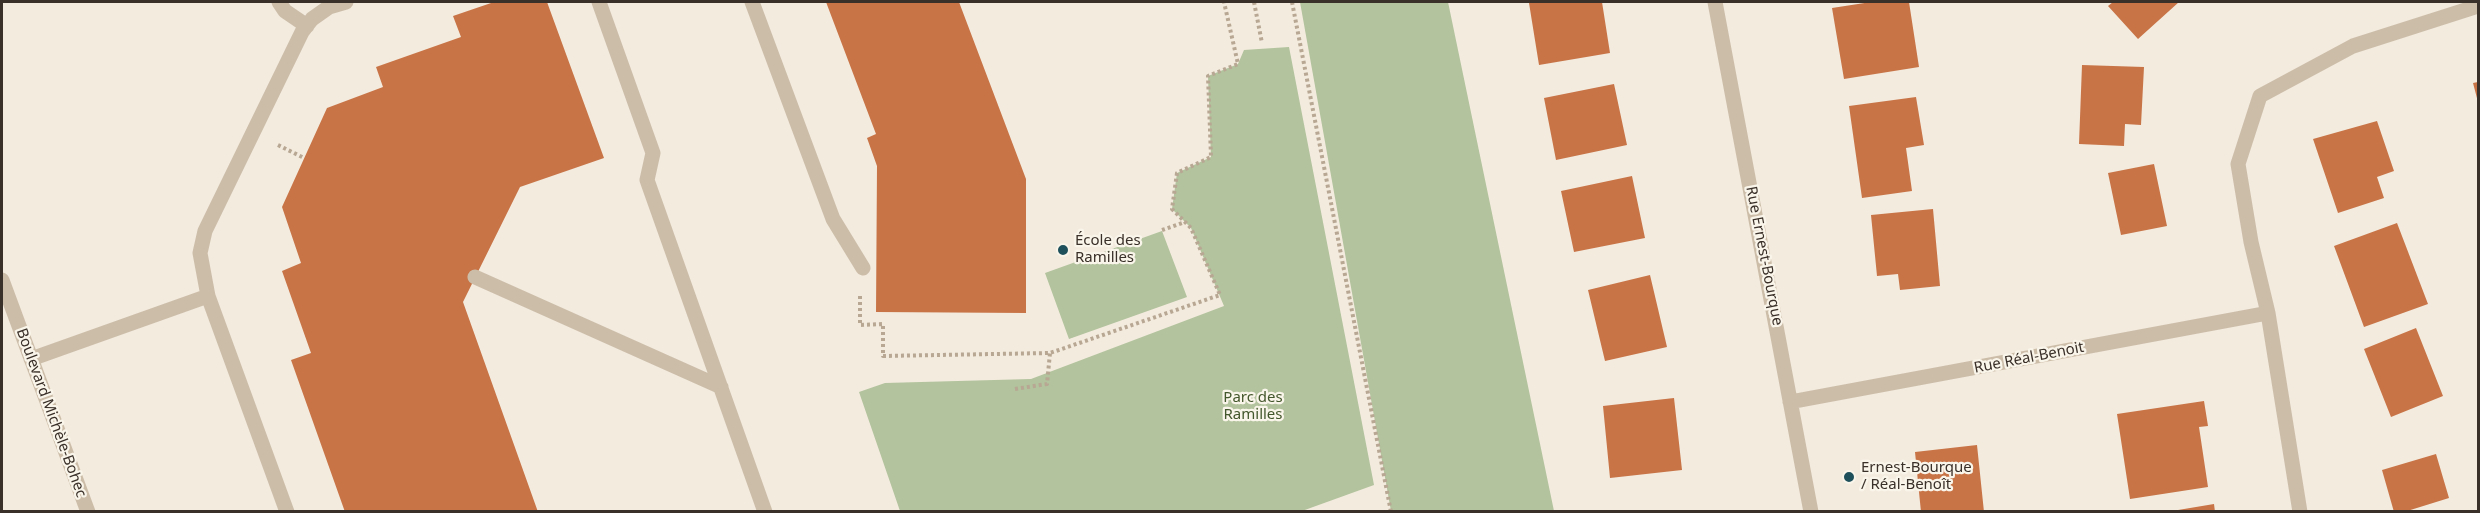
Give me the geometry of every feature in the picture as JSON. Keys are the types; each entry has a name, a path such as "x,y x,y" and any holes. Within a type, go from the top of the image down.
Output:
{"street":[{"path":"279,2 285,10 307,26"},
{"path":"288,512 208,296 200,253 205,231 307,26 329,7 346,2"},
{"path":"599,2 653,153 647,180 765,512"},
{"path":"752,2 833,219 863,268"},
{"name":"Rue Ernest-Bourque","path":"1715,2 1811,512"},
{"path":"2300,512 2268,313 2251,242 2238,164 2260,96 2353,46 2478,6"},
{"path":"475,277 721,387"},
{"name":"Boulevard Michèle-Bohec","path":"2,280 88,512"},
{"path":"31,359 208,296"},
{"name":"Rue Réal-Benoit","path":"1790,402 2268,313"}],"path":[{"path":"858,315 860,325 884,324 883,356 1050,353 1220,295 1191,228 1172,209 1177,173 1211,157 1208,76 1238,64 1224,2"},
{"path":"1254,2 1262,44"},
{"path":"1292,2 1391,512"},
{"path":"281,146 304,158"},
{"path":"1162,231 1185,222"},
{"path":"1015,389 1047,384 1050,353"}],"green space":[{"path":"1300,2 1448,2 1554,511 1391,511"},
{"name":"Parc des Ramilles","path":"1289,47 1374,485 1302,511 900,511 859,392 885,383 1031,379 1224,306 1191,228 1172,209 1177,173 1211,157 1208,76 1238,64 1244,50"},
{"path":"1162,231 1187,297 1069,339 1045,273"}],"building":[{"path":"494,2 547,2 604,158 520,187 463,302 538,512 345,512 291,360 311,353 282,271 301,263 282,207 327,108 383,87 376,67 461,37 453,16"},
{"path":"826,2 959,2 1026,179 1026,313 876,312 877,166 867,138 876,134"},
{"path":"1602,2 1610,53 1539,65 1529,3"},
{"path":"1871,2 1909,2 1919,67 1844,79 1832,8"},
{"path":"2113,2 2179,2 2138,39 2108,6"},
{"path":"2082,65 2144,67 2141,125 2125,124 2124,146 2079,144"},
{"path":"2478,82 2478,102 2473,83"},
{"path":"1614,84 1627,145 1556,160 1544,98"},
{"path":"1916,97 1924,145 1906,148 1912,191 1862,198 1849,106"},
{"path":"2377,121 2394,171 2377,177 2384,198 2338,213 2313,139"},
{"path":"2154,164 2167,226 2121,235 2108,173"},
{"path":"1632,176 1645,238 1574,252 1561,191"},
{"path":"1933,209 1940,286 1900,290 1898,274 1877,276 1871,215"},
{"path":"2397,223 2428,304 2364,327 2334,246"},
{"path":"1650,275 1667,347 1605,361 1588,290"},
{"path":"2416,328 2443,396 2391,417 2364,349"},
{"path":"1674,398 1682,470 1610,478 1603,406"},
{"path":"2204,401 2208,426 2199,427 2208,487 2130,499 2117,414"},
{"path":"1977,445 1984,512 1921,512 1915,452"},
{"path":"2436,454 2449,498 2404,512 2394,512 2382,470"},
{"path":"2214,504 2215,512 2178,512 2178,510"}],"place":[{"name":"École des Ramilles","path":"1063,250"},
{"name":"Ernest-Bourque / Réal-Benoît","path":"1849,477"}]}
